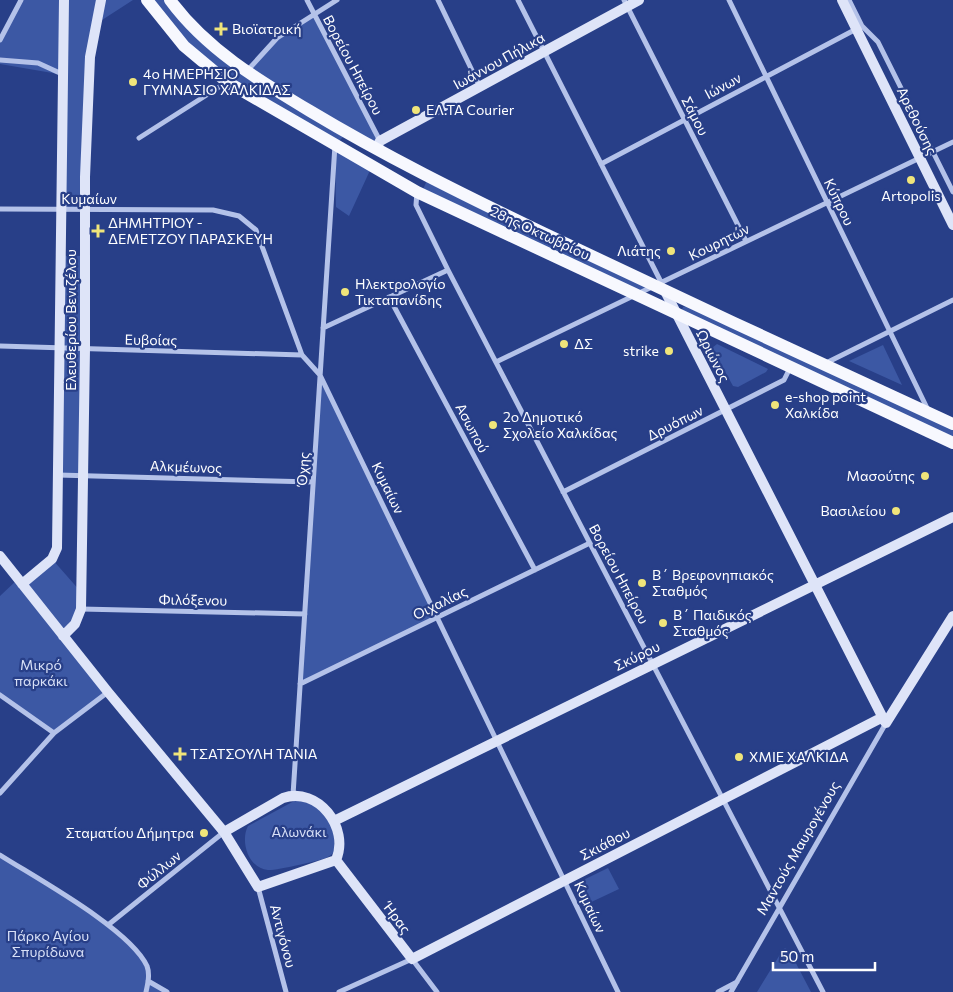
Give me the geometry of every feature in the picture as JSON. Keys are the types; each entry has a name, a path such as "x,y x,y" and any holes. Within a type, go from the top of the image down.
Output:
{"main road":[{"name":"28ης Οκτωβρίου","path":"147,0 184,46 227,82 417,192 636,294 677,316 953,444"},
{"name":"28ης Οκτωβρίου","path":"170,0 196,32 246,71 378,145 428,178 953,424"}],"street":[{"path":"0,40 21,0"},
{"path":"22,584 52,559 56,552 64,0"},
{"name":"Ελευθερίου Βενιζέλου","path":"63,636 75,624 81,609 85,211 90,57 101,0"},
{"name":"Βορείου Ηπείρου","path":"307,0 378,145"},
{"path":"246,71 277,38 337,0"},
{"path":"438,0 480,87"},
{"name":"Ωριώνος","path":"518,0 601,164 660,287 726,410 884,720"},
{"name":"Ιωάννου Πήλικα","path":"378,145 544,52 626,3 638,0"},
{"name":"Κύπρου","path":"729,0 930,413"},
{"name":"Αρεθούσης","path":"842,0 859,27 953,225"},
{"path":"849,0 859,27"},
{"name":"Σάμου","path":"626,3 746,241"},
{"name":"Ιώνων","path":"601,164 859,27"},
{"name":"Αρεθούσης","path":"859,27 878,42 953,192"},
{"path":"0,60 38,64 64,75"},
{"path":"139,138 227,82"},
{"name":"Κουρητών","path":"496,362 636,294 660,287 746,241 953,142"},
{"name":"Όχης","path":"293,795 335,144"},
{"name":"Βορείου Ηπείρου","path":"417,192 416,205 448,270 823,992"},
{"name":"Κυμαίων","path":"0,209 85,211 213,210 233,214 245,219 260,237 302,355 320,374 618,992"},
{"path":"323,328 448,270"},
{"name":"Ασωπού","path":"389,297 535,570"},
{"path":"823,364 953,300"},
{"name":"Ευβοίας","path":"0,346 302,355"},
{"name":"Δρυόπων","path":"564,492 784,380 790,368"},
{"name":"Αλκμέωνος","path":"58,475 313,482"},
{"name":"Σκύρου","path":"334,821 953,517"},
{"name":"Οιχαλίας","path":"300,684 590,543"},
{"path":"0,556 108,692 224,832 258,887 336,860 339,842 334,821 318,802 302,795 293,795 224,832"},
{"name":"Φιλόξενου","path":"81,609 304,614"},
{"name":"Μαντούς Μαυρογένους","path":"731,992 884,720 953,616"},
{"path":"0,794 54,733 108,692"},
{"path":"0,695 54,733"},
{"name":"Σκιάθου","path":"339,992 412,959 884,720"},
{"name":"Φύλλων","path":"108,925 224,832"},
{"path":"0,855 108,925 140,955 147,968 148,981 146,992"},
{"name":"Ήρας","path":"336,860 437,992"},
{"name":"Αντιγόνου","path":"258,887 286,992"},
{"path":"148,981 167,992"},
{"path":"718,992 737,981"}],"green space":[{"path":"20,0 133,0 102,20 96,21 85,211 62,210 64,75 0,64 0,39"},
{"path":"147,0 170,0 246,71 277,38 314,14 380,141 361,142 347,133 336,144 372,166 349,216 336,207 335,145 227,82"},
{"path":"428,178 645,287 641,293 421,194"},
{"path":"61,256 85,256 83,476 58,475"},
{"path":"694,304 953,424 953,443 681,313 683,307"},
{"path":"717,344 768,369 766,372 738,387 733,386 712,348"},
{"path":"883,345 902,385 849,361"},
{"path":"320,375 437,617 300,684"},
{"name":"Μικρό παρκάκι","path":"52,559 81,592 81,609 64,636 108,692 54,733 0,695 0,596 18,579 22,584"},
{"name":"Αλωνάκι","path":"296,800 316,805 334,829 335,851 326,858 306,863 272,870 261,868 255,864 248,853 245,839 248,826"},
{"name":"Πάρκο Αγίου Σπυρίδωνα","path":"0,855 100,919 143,959 149,981 167,992 0,992"},
{"path":"608,868 619,889 585,905 575,884"},
{"path":"784,948 789,950 811,992 757,992"}],"place":[{"name":"Βιοϊατρική","path":"221,29"},
{"name":"4ο ΗΜΕΡΗΣΙΟ ΓΥΜΝΑΣΙΟ ΧΑΛΚΙΔΑΣ","path":"133,82"},
{"name":"ΕΛ.ΤΑ Courier","path":"416,110"},
{"name":"Artopolis","path":"911,180"},
{"name":"ΔΗΜΗΤΡΙΟΥ - ΔΕΜΕΤΖΟΥ ΠΑΡΑΣΚΕΥΗ","path":"98,231"},
{"name":"Λιάτης","path":"671,251"},
{"name":"Ηλεκτρολογίο Τικταπανίδης","path":"345,292"},
{"name":"ΔΣ","path":"564,344"},
{"name":"strike","path":"669,351"},
{"name":"e-shop point Χαλκίδα","path":"775,405"},
{"name":"2ο Δημοτικό Σχολείο Χαλκίδας","path":"493,425"},
{"name":"Μασούτης","path":"925,476"},
{"name":"Βασιλείου","path":"896,511"},
{"name":"Β΄ Βρεφονηπιακός Σταθμός","path":"642,583"},
{"name":"Β΄ Παιδικός Σταθμός","path":"663,623"},
{"name":"ΤΣΑΤΣΟΥΛΗ ΤΑΝΙΑ","path":"180,754"},
{"name":"ΧΜΙΕ ΧΑΛΚΙΔΑ","path":"739,757"},
{"name":"Σταματίου Δήμητρα","path":"204,833"}]}
